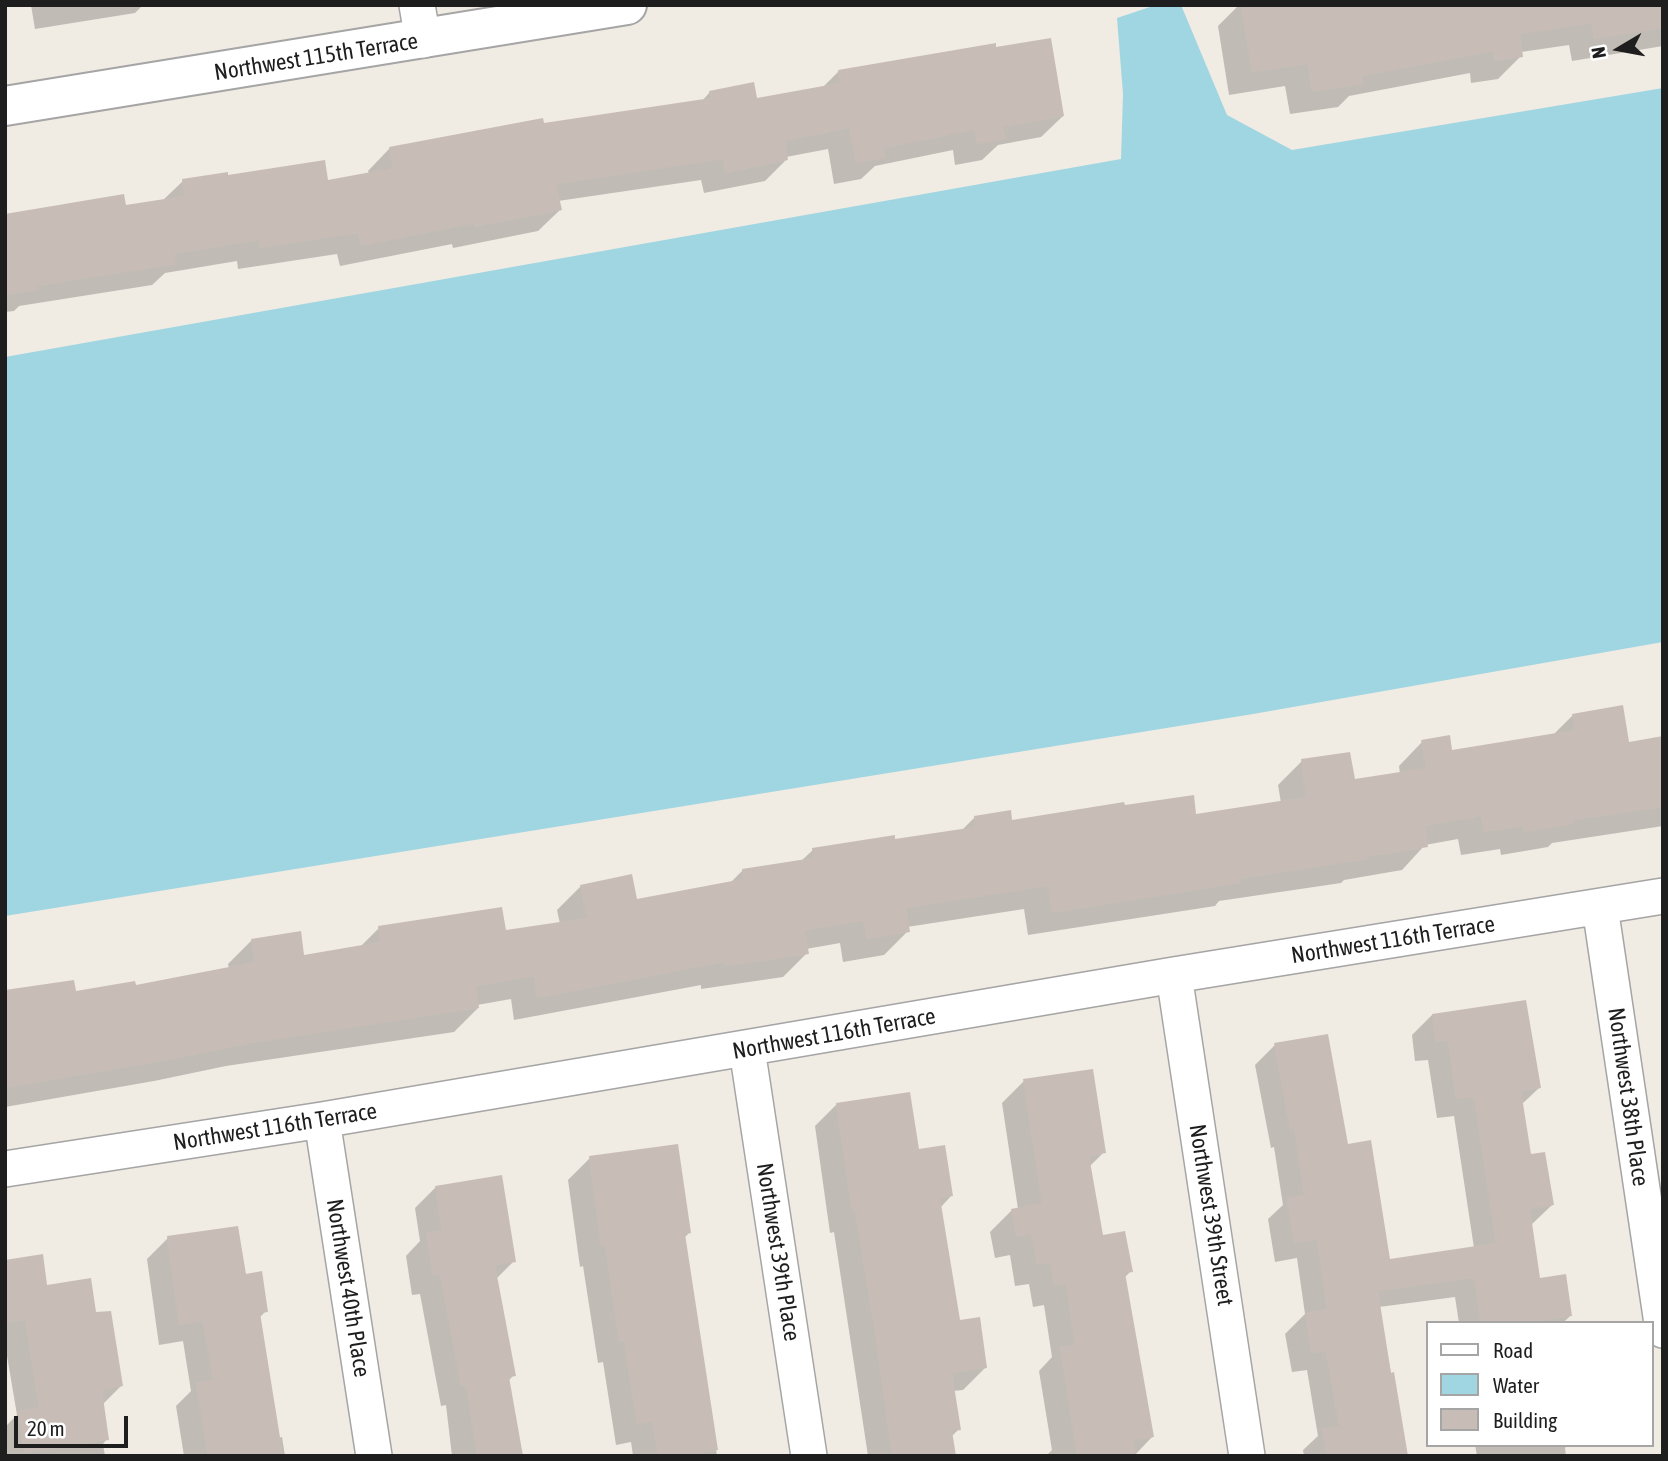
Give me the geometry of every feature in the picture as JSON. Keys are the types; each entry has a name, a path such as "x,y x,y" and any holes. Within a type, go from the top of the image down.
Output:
{"street":[{"name":"Northwest 115th Terrace","path":"5,106 420,22 627,5"},
{"name":"Northwest 116th Terrace","path":"5,1169 322,1120 1174,975 1663,896"},
{"name":"Northwest 38th Place","path":"1600,906 1663,1330"},
{"name":"Northwest 39th Street","path":"1174,975 1247,1456"},
{"name":"Northwest 39th Place","path":"747,1049 809,1456"},
{"name":"Northwest 40th Place","path":"322,1120 374,1456"}],"water":[{"path":"1156,5 1181,5 1227,115 1292,150 1663,88 1663,642 1253,714 5,916 5,357 1121,159 1123,94 1117,18"}],"building":[{"path":"1241,5 1663,5 1663,28 1594,39 1592,23 1520,34 1523,57 1494,61 1493,51 1362,76 1363,84 1312,92 1308,64 1252,72"},
{"path":"1051,38 1064,116 1003,127 1006,139 977,144 974,130 883,148 885,158 856,163 849,128 785,141 788,160 725,173 723,159 556,184 562,210 474,227 474,223 361,246 358,233 260,248 259,240 174,254 176,264 37,286 38,290 5,295 5,214 124,194 126,205 184,196 182,179 325,160 328,180 393,168 389,147 543,118 544,123 711,98 709,91 754,82 757,98 840,83 838,70 996,43 996,47"},
{"path":"1623,705 1629,742 1663,736 1663,807 1573,820 1573,824 1524,832 1523,826 1484,832 1481,816 1425,826 1428,847 1240,879 1240,883 1052,913 1048,886 906,908 910,932 867,939 863,921 805,930 809,954 725,966 724,962 537,998 534,976 476,986 479,1008 251,1043 5,1088 5,990 74,980 76,991 135,981 136,985 255,962 251,939 301,931 304,955 380,942 378,926 502,907 506,930 587,918 580,885 632,874 637,899 743,879 742,869 813,858 812,848 895,835 895,839 975,827 974,816 1011,810 1012,820 1124,802 1125,805 1194,795 1196,814 1306,797 1301,759 1350,752 1355,779 1426,768 1421,740 1450,735 1452,750 1575,730 1572,714"},
{"path":"1526,1000 1541,1088 1521,1091 1531,1154 1545,1152 1554,1205 1530,1209 1540,1278 1566,1274 1572,1316 1541,1321 1481,1321 1474,1278 1378,1291 1408,1456 1327,1456 1322,1429 1339,1426 1326,1351 1311,1353 1305,1313 1327,1309 1317,1239 1294,1243 1287,1198 1304,1195 1294,1128 1290,1129 1274,1043 1328,1034 1348,1144 1371,1140 1390,1259 1496,1243 1474,1097 1456,1099 1448,1041 1435,1042 1432,1014"},
{"path":"1093,1069 1106,1153 1089,1156 1103,1235 1125,1231 1133,1272 1125,1273 1154,1437 1133,1440 1136,1456 1077,1456 1060,1347 1075,1345 1066,1284 1054,1286 1050,1263 1037,1265 1031,1234 1016,1237 1011,1209 1042,1203 1023,1079"},
{"path":"910,1092 919,1149 945,1145 953,1196 940,1198 960,1320 980,1317 987,1368 952,1373 961,1430 952,1431 956,1456 892,1456 875,1333 855,1211 852,1211 836,1103"},
{"path":"678,1144 691,1233 685,1234 718,1450 686,1456 658,1456 652,1421 637,1424 624,1342 619,1342 605,1245 601,1246 589,1156"},
{"path":"502,1175 516,1262 495,1265 516,1376 509,1377 523,1456 477,1456 466,1385 461,1386 440,1274 433,1275 426,1233 442,1230 435,1186"},
{"path":"238,1226 246,1274 262,1271 268,1312 260,1313 283,1456 208,1456 196,1383 213,1380 203,1321 179,1325 167,1236"},
{"path":"43,1254 47,1285 91,1278 96,1312 111,1311 123,1386 102,1390 109,1440 24,1453 18,1411 39,1408 25,1320 5,1323 5,1260"}]}
